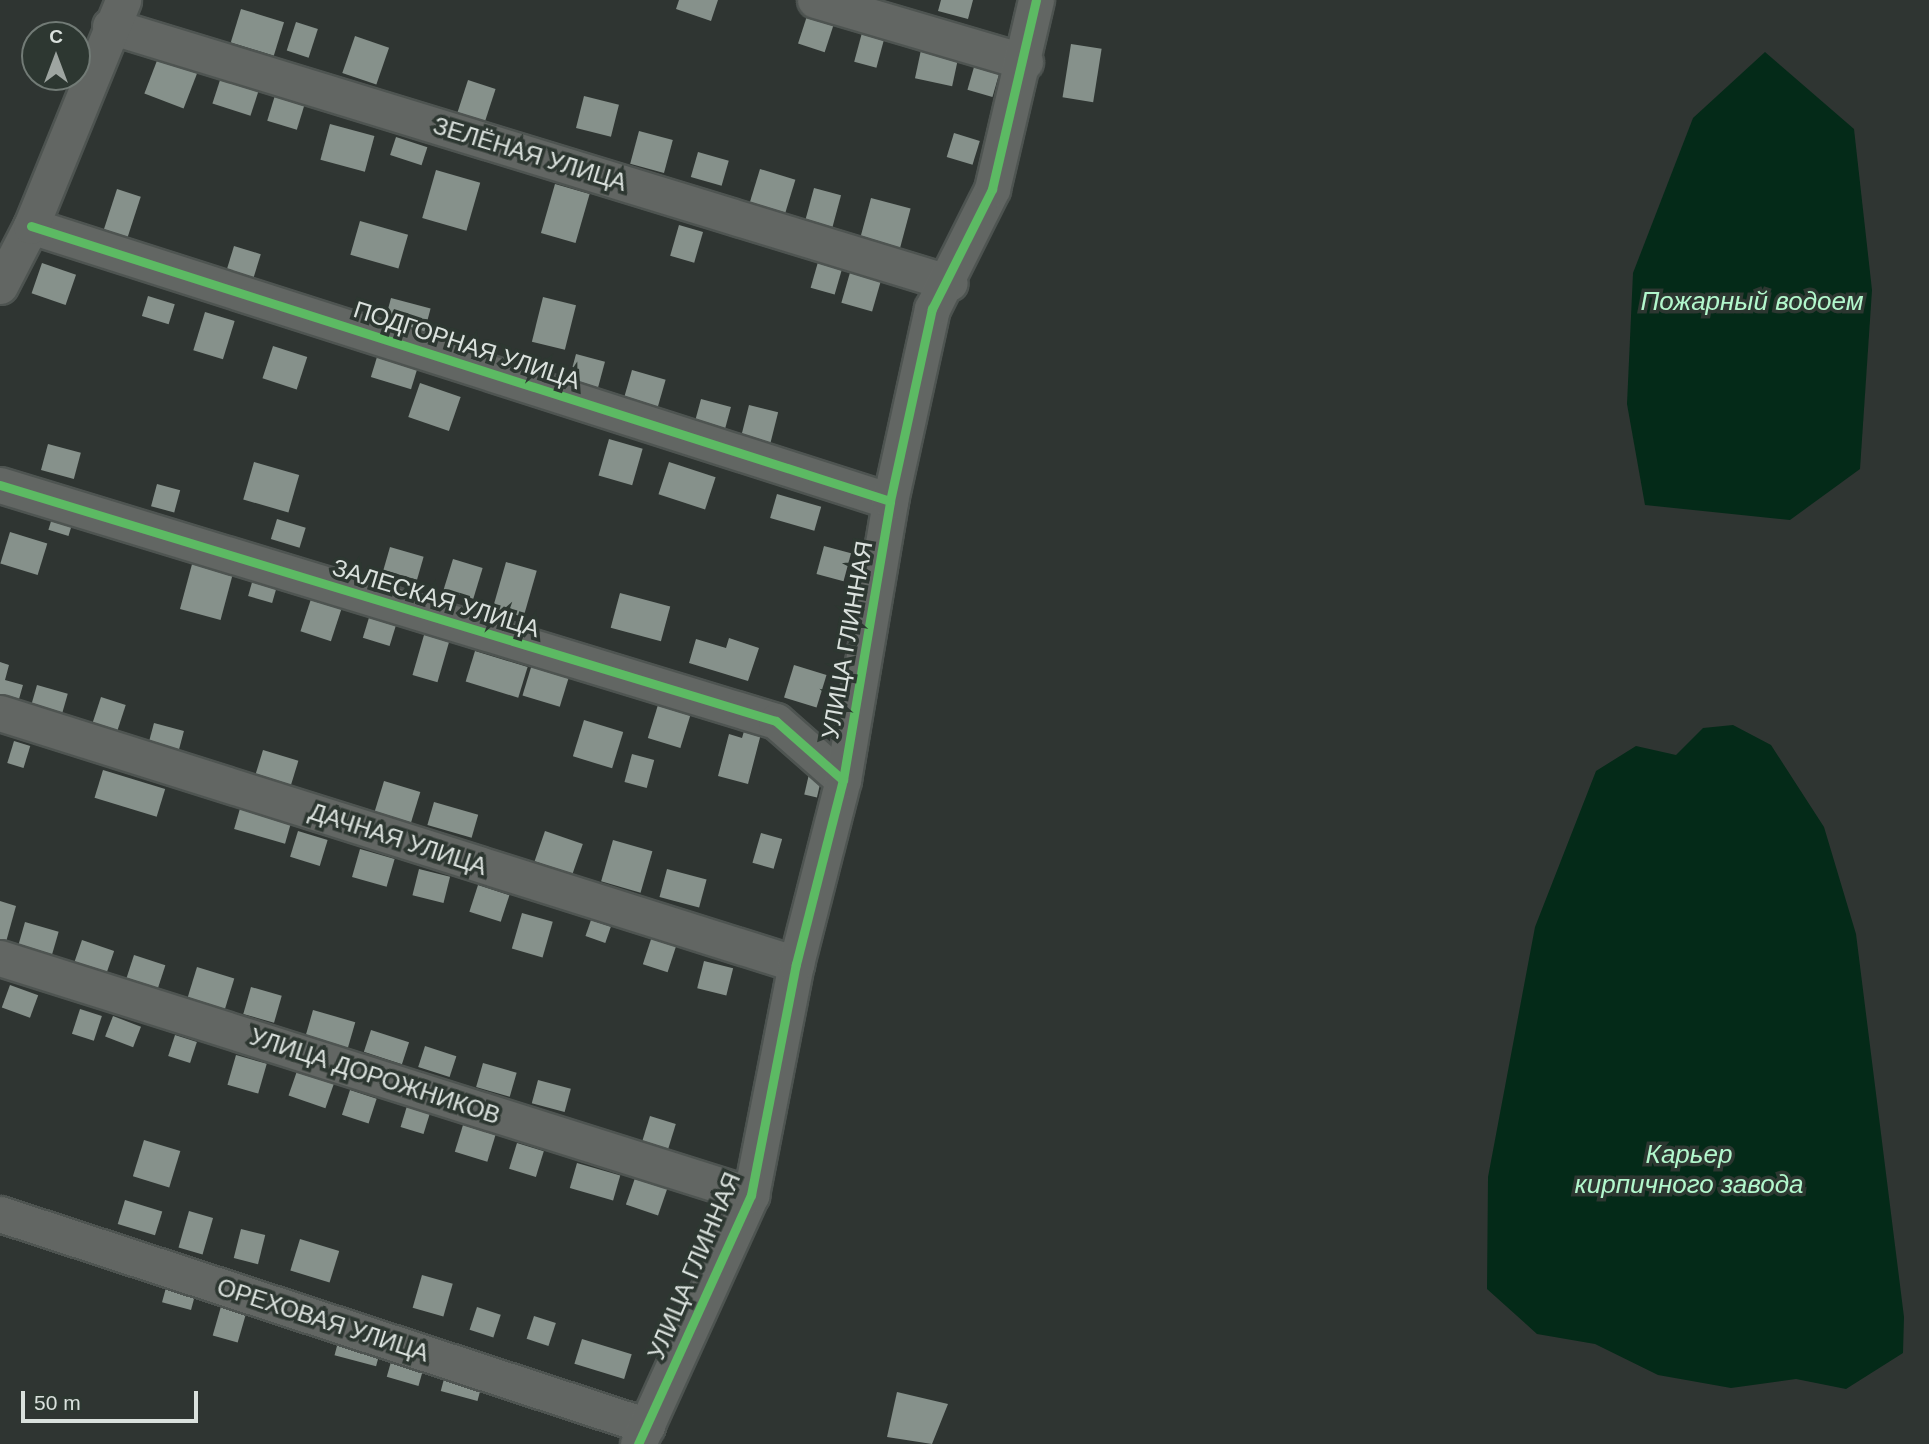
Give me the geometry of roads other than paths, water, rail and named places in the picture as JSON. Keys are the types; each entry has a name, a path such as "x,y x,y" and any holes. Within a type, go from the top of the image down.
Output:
{"street":[{"path":"815,0 1025,62"},
{"name":"УЛИЦА ГЛИННАЯ","path":"642,1435 751,1195 796,964 843,780 890,501 932,309 950,283 992,189 1025,62 1036,0"},
{"path":"0,286 31,226 117,13"},
{"name":"ЗЕЛЁНАЯ УЛИЦА","path":"117,13 950,283"},
{"name":"ПОДГОРНАЯ УЛИЦА","path":"31,226 890,501"},
{"name":"ЗАЛЕСКАЯ УЛИЦА","path":"0,485 776,721 843,780"},
{"name":"ДАЧНАЯ УЛИЦА","path":"0,713 796,964"},
{"name":"УЛИЦА ДОРОЖНИКОВ","path":"0,958 751,1195"},
{"name":"ОРЕХОВАЯ УЛИЦА","path":"0,1214 642,1435"}],"water":[{"name":"Пожарный водоем","path":"1765,52 1854,129 1872,290 1860,469 1790,520 1645,505 1627,404 1633,273 1693,118"},
{"name":"Карьер кирпичного завода","path":"1733,725 1771,745 1824,827 1856,934 1904,1317 1903,1353 1846,1389 1796,1379 1731,1388 1658,1375 1595,1344 1537,1334 1487,1289 1488,1177 1535,927 1596,771 1636,746 1676,755 1703,728"}]}
